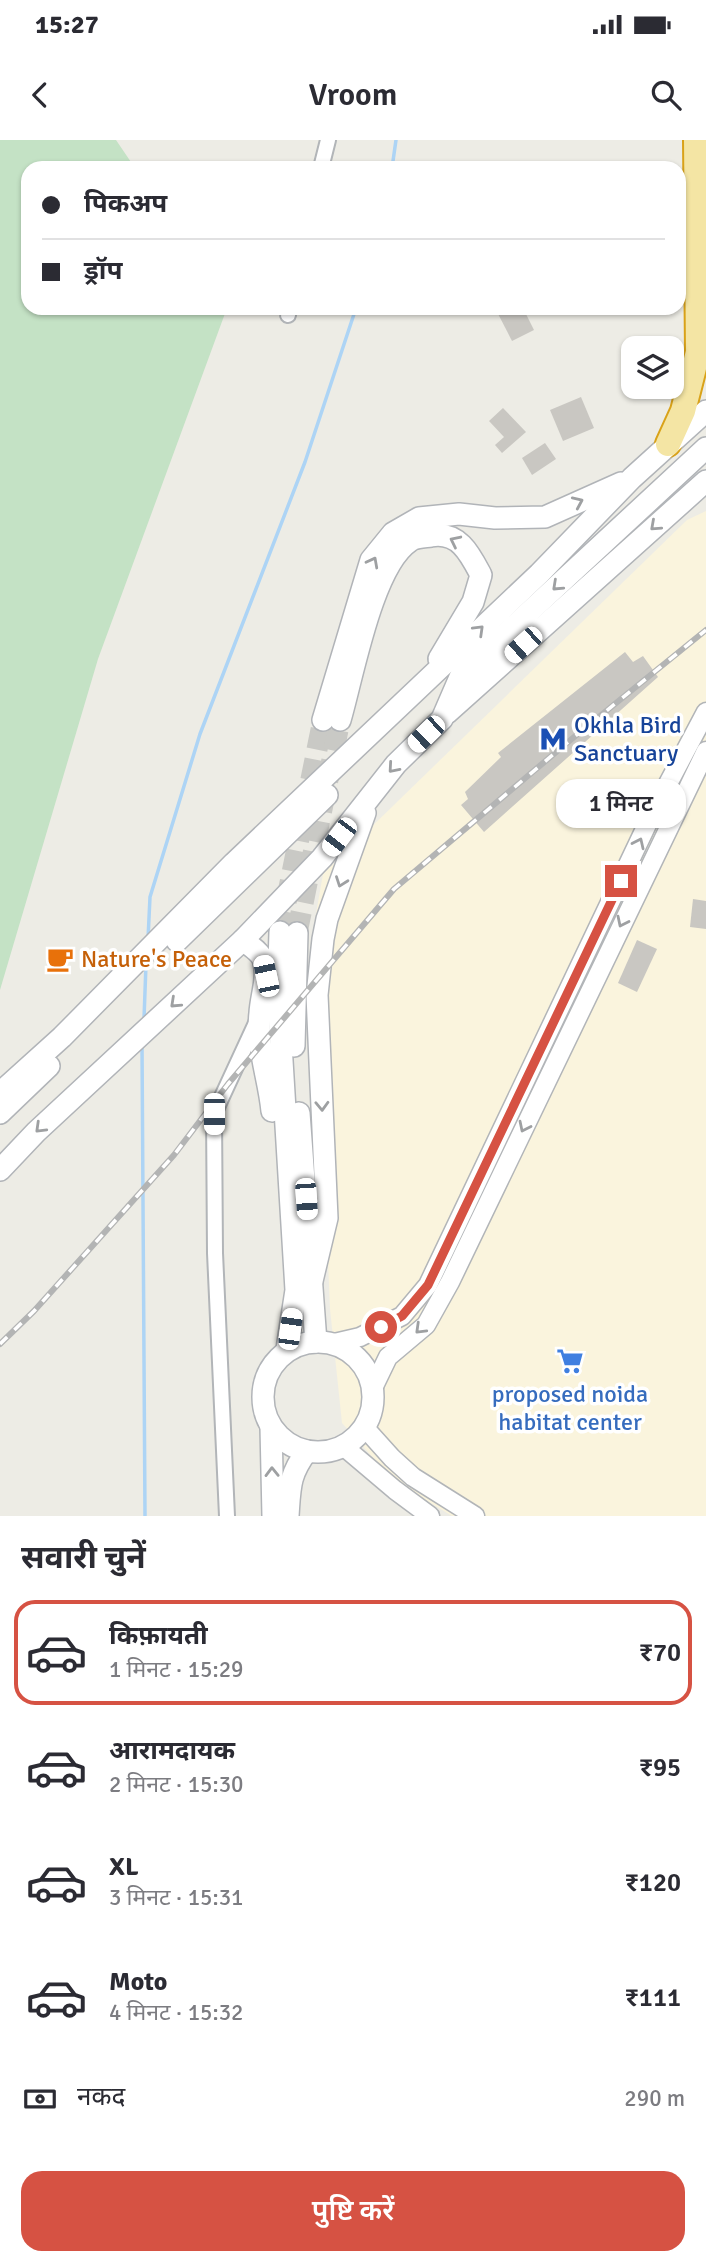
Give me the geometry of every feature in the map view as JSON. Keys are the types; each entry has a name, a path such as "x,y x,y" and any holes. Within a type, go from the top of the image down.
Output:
{"highway":[{"path":"668,444 695,411 698,352 696,140"}],"main road":[{"path":"695,411 706,376"},
{"path":"0,1113 66,1041 238,870 389,734 398,707 539,573 668,444"},
{"path":"442,719 461,675 706,448"},
{"path":"425,682 473,602 481,575 467,547 440,534 411,539 397,552 376,590 332,720 371,560 393,533 419,518 459,514 495,518 545,517 632,478"},
{"path":"662,490 706,479"},
{"path":"0,1170 36,1132 243,940 322,858 396,764 706,479"},
{"path":"274,1516 271,1427 263,1407 263,1385 272,1365 288,1349 304,1285 327,1218 317,995 327,919 371,794"},
{"path":"289,932 304,1285"},
{"path":"243,940 262,956 266,976 258,1043 270,1090 280,1227 304,1285 323,1343"},
{"path":"0,1093 66,1041"},
{"path":"271,1427 287,1443 307,1451 329,1452 349,1443 365,1428 374,1408 374,1386 366,1366 350,1350 323,1343 288,1349"},
{"path":"288,1516 290,1479 307,1451"}],"street":[{"path":"323,161 328,140"},
{"path":"323,1343 360,1337 402,1316 428,1285 653,812 706,712"},
{"path":"374,1386 388,1357 426,1325 450,1282 706,751"},
{"path":"227,1516 215,1253 214,1114 259,1017"},
{"path":"365,1428 413,1477 475,1516"},
{"path":"343,1446 430,1516"}],"shaded area":[{"path":"706,511 706,1516 452,1516 393,1480 342,1423 330,1309 314,925 323,874 687,520"}],"green space":[{"path":"0,140 116,140 130,161 21,161 21,315 224,315 98,659 0,990"}],"building":[{"path":"499,315 526,315 534,330 512,341"},
{"path":"581,397 594,428 563,441 550,410"},
{"path":"503,408 526,432 502,453 495,445 504,437 489,421"},
{"path":"545,443 556,459 532,475 522,458"},
{"name":"Okhla Bird Sanctuary","path":"625,652 633,662 643,656 658,677 484,832 461,805 468,799 465,792 501,757 498,753"},
{"path":"693,899 706,901 706,929 690,927"},
{"path":"637,940 657,949 637,992 618,983"}],"waterway":[{"path":"393,161 396,140"},
{"path":"148,939 150,897 200,734 305,462 354,315"},
{"path":"144,1019 146,964"},
{"path":"142,1044 145,1516"}],"tunnel":[{"path":"280,932 323,720"},
{"path":"297,933 340,720"}],"railway":[{"path":"0,1344 34,1311 174,1155 228,1084 394,889 706,630"}],"place":[{"name":"Okhla Bird Sanctuary","path":"553,739"},
{"name":"Nature's Peace","path":"60,959"},
{"name":"proposed noida habitat center","path":"570,1361"}],"route":[{"path":"381,1327 402,1316 428,1285 621,881"}]}
